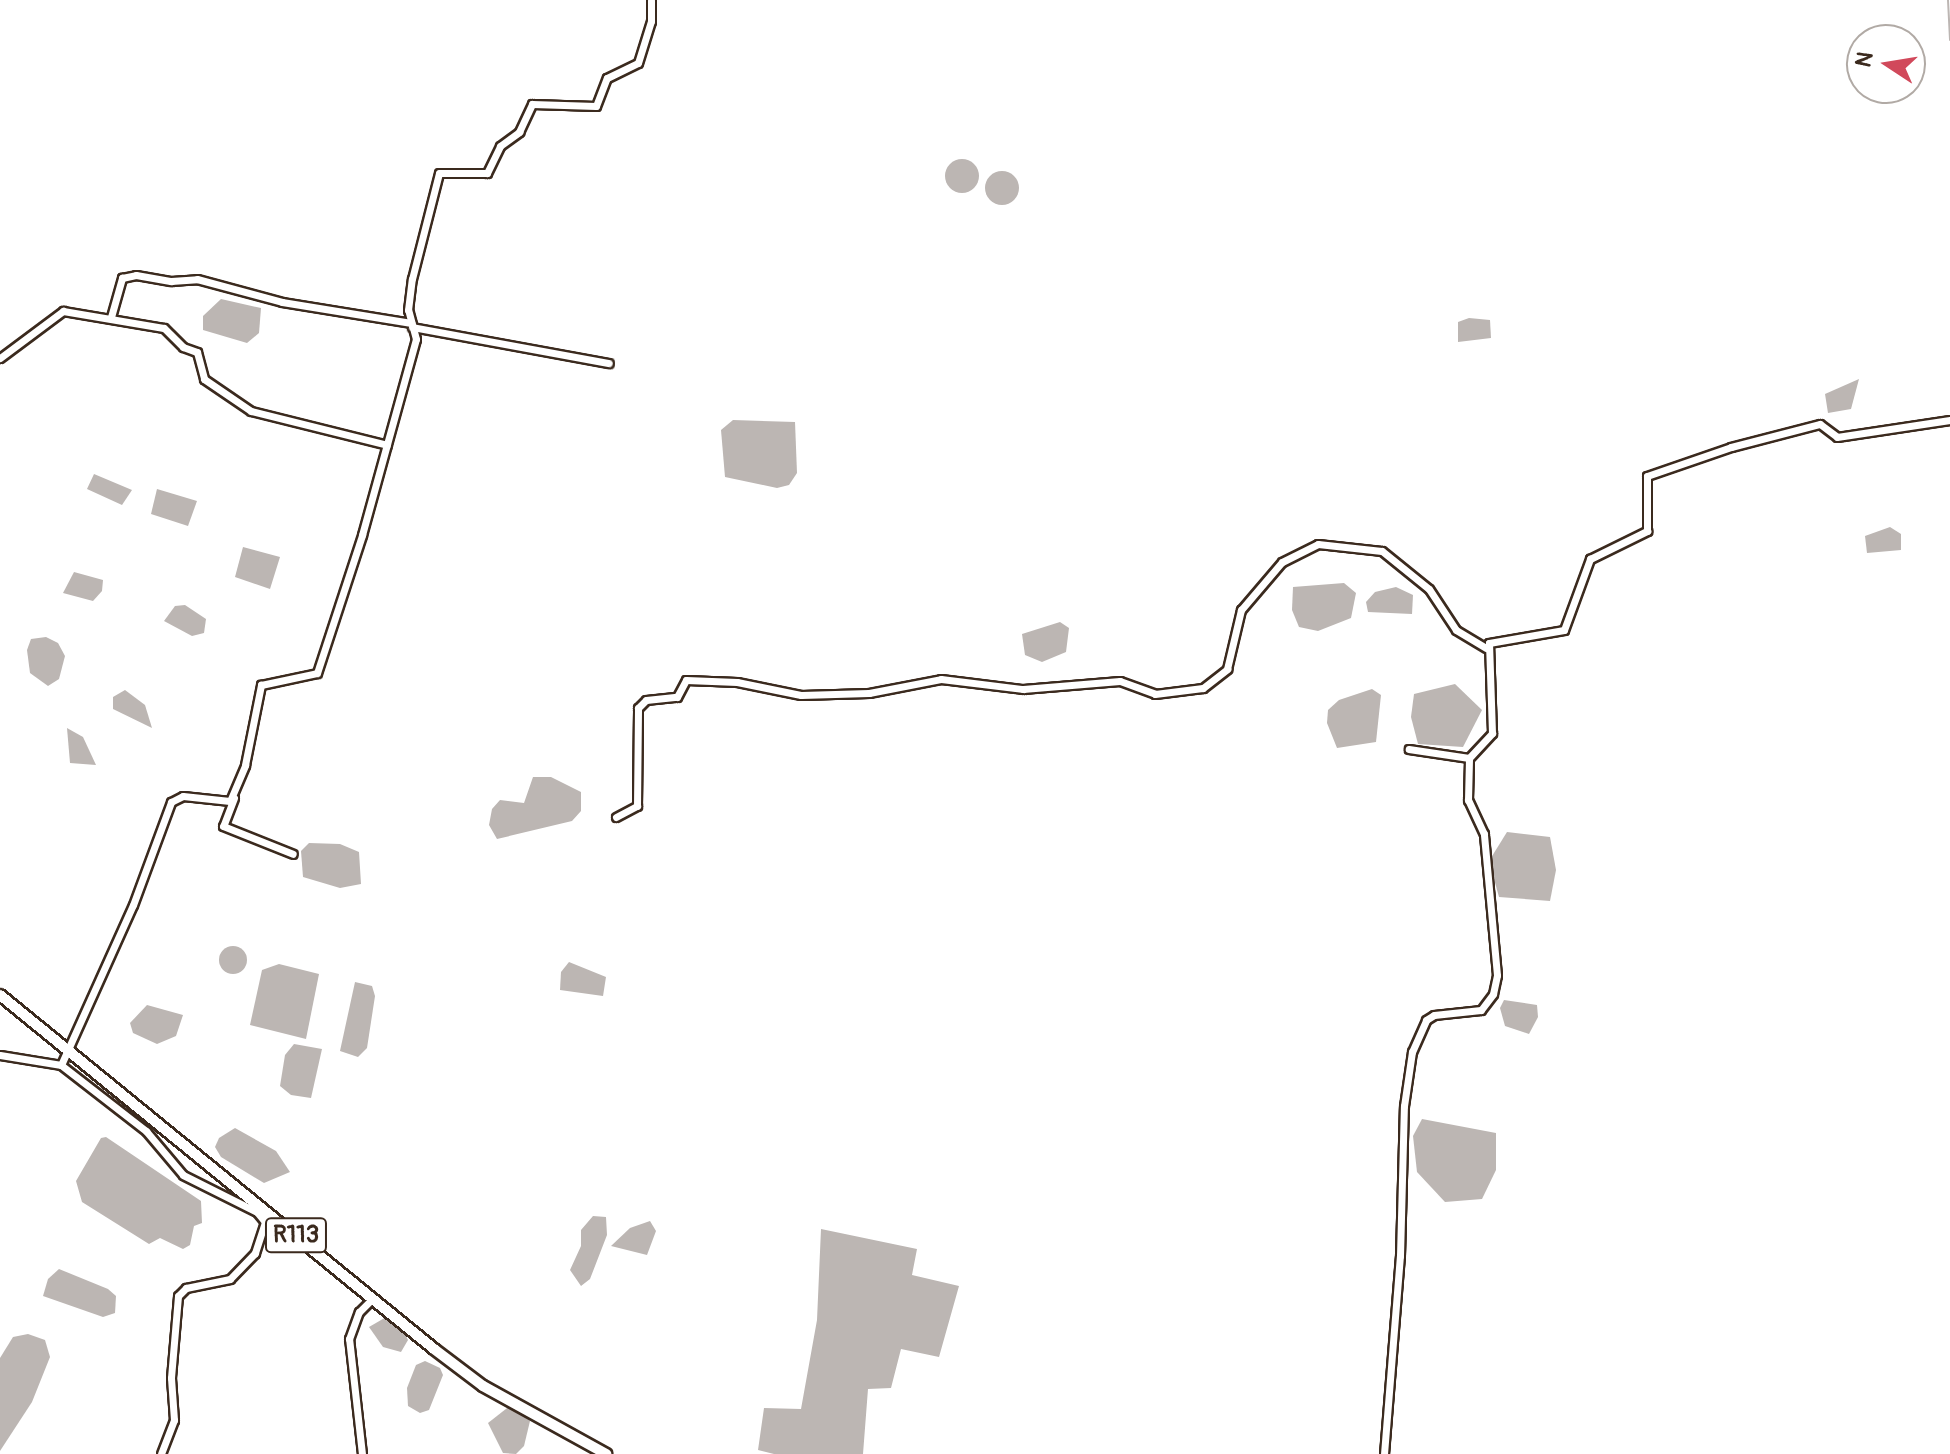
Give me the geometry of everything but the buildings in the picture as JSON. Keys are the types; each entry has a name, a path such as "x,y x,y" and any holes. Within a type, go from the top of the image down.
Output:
{"main road":[{"name":"R113","path":"0,995 483,1386 606,1454"}],"street":[{"path":"293,854 223,826 234,798 261,685 317,673 416,339 408,310 416,254 439,173 487,173 500,146 519,132 532,104 596,106 607,78 638,63 651,21 651,0"},
{"path":"111,317 122,278 136,275 171,281 197,279 282,302 609,363"},
{"path":"0,358 63,311 111,317 170,330 183,347 197,352 204,379 251,411 387,445"},
{"path":"1384,1454 1400,1256 1404,1106 1412,1052 1426,1020 1442,1012 1481,1010 1496,988 1484,834 1468,800 1469,758 1492,733 1486,648 1492,642 1564,630 1590,559 1643,537 1647,531 1645,482 1653,473 1820,424 1837,437 1950,420"},
{"path":"616,817 637,806 638,708 646,700 677,697 690,678 801,695 869,693 941,679 1045,689 1120,681 1155,694 1203,688 1227,669 1241,610 1282,562 1318,544 1382,551 1429,589 1456,630 1486,648"},
{"path":"1409,749 1469,758"},
{"path":"61,1065 70,1051 171,802 183,796 226,803 234,798"},
{"path":"0,1055 61,1065 146,1131 183,1175 257,1212 265,1222 255,1253 230,1279 186,1288 178,1296 171,1378 174,1420 161,1454"},
{"path":"362,1454 349,1339 359,1312 373,1298"}],"shaded area":[{"path":"962,159 974,164 979,176 974,188 962,193 950,188 945,176 950,164"},
{"path":"1002,171 1014,176 1019,188 1014,200 1002,205 990,200 985,188 990,176"},
{"path":"221,299 261,308 259,333 247,343 203,330 203,316"},
{"path":"1469,318 1490,320 1491,338 1458,342 1458,322"},
{"path":"1859,379 1851,409 1828,413 1825,394"},
{"path":"733,420 795,422 797,473 789,485 777,488 725,477 721,430"},
{"path":"94,474 132,490 122,505 87,489"},
{"path":"157,489 197,501 188,526 151,514"},
{"path":"1890,527 1901,534 1901,550 1867,553 1865,536"},
{"path":"243,547 280,557 270,589 235,577"},
{"path":"74,572 103,580 102,591 93,601 63,593"},
{"path":"1344,583 1356,593 1351,618 1318,631 1299,627 1292,610 1293,587"},
{"path":"1396,587 1413,595 1412,614 1368,612 1366,602 1375,592"},
{"path":"185,605 206,619 204,633 192,636 164,621 175,606"},
{"path":"1060,622 1069,628 1066,652 1042,662 1025,655 1022,634"},
{"path":"46,637 58,643 65,656 59,679 48,686 30,673 27,650 31,639"},
{"path":"1455,684 1482,710 1463,747 1418,744 1411,717 1414,694"},
{"path":"1372,689 1381,695 1376,742 1337,748 1327,723 1328,710 1339,700"},
{"path":"125,690 145,705 152,728 113,709 113,697"},
{"path":"67,728 83,737 96,765 70,763"},
{"path":"533,777 551,777 581,792 581,811 572,821 497,839 489,825 492,809 500,800 524,803"},
{"path":"1507,832 1550,837 1556,870 1550,901 1499,897 1489,861"},
{"path":"309,843 340,844 359,852 361,884 340,888 303,877 301,851"},
{"path":"233,946 243,950 247,960 243,970 233,974 223,970 219,960 223,950"},
{"path":"569,962 606,977 603,996 560,990 561,972"},
{"path":"279,964 319,974 306,1039 250,1025 262,970"},
{"path":"355,982 372,986 375,996 367,1048 358,1057 340,1051"},
{"path":"1504,1000 1537,1005 1538,1017 1529,1034 1505,1026 1500,1008"},
{"path":"147,1005 183,1015 176,1036 157,1044 133,1033 130,1023"},
{"path":"294,1044 322,1049 311,1098 291,1095 280,1086 285,1055"},
{"path":"1422,1119 1496,1133 1496,1170 1482,1199 1445,1202 1417,1172 1413,1136"},
{"path":"235,1128 276,1151 290,1172 264,1183 221,1157 215,1147 219,1138"},
{"path":"106,1137 201,1201 202,1223 194,1226 190,1245 183,1249 160,1238 149,1244 82,1202 76,1181 101,1138"},
{"path":"593,1216 606,1217 607,1235 590,1279 581,1286 570,1270 581,1246 581,1230"},
{"path":"650,1221 656,1231 647,1255 611,1246 630,1228"},
{"path":"821,1229 917,1249 912,1275 959,1286 939,1357 901,1349 891,1388 868,1389 863,1454 774,1454 758,1450 764,1408 801,1409 817,1320"},
{"path":"59,1269 108,1289 116,1296 115,1313 103,1317 43,1296 48,1279"},
{"path":"388,1316 399,1323 408,1340 401,1352 383,1347 369,1327"},
{"path":"28,1334 45,1340 50,1357 32,1402 0,1451 0,1358 13,1337"},
{"path":"425,1361 440,1368 443,1375 429,1410 420,1413 408,1406 407,1388 416,1365"},
{"path":"511,1405 530,1421 524,1446 516,1454 503,1453 488,1423"}],"waterway":[{"path":"1948,0 1950,40"}]}
